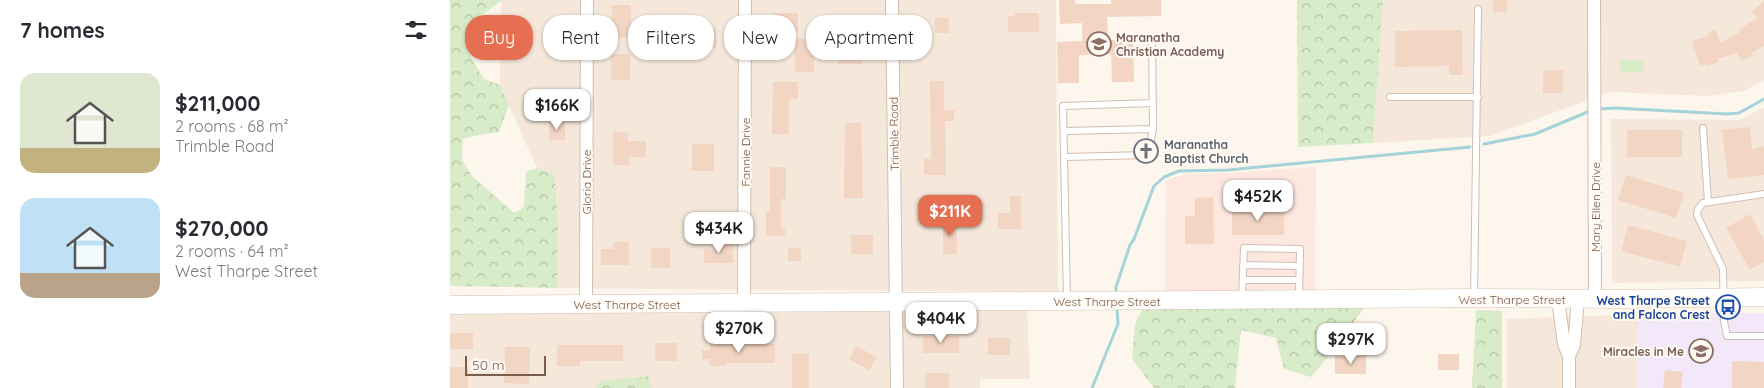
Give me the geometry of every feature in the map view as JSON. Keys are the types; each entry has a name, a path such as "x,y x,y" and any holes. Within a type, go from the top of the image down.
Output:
{"main road":[{"name":"West Tharpe Street","path":"450,305 1764,297"}],"street":[{"name":"Gloria Drive","path":"586,304 587,0"},
{"name":"Fannie Drive","path":"744,303 745,0"},
{"name":"Trimble Road","path":"892,0 897,388"},
{"name":"Mary Ellen Drive","path":"1569,356 1574,345 1586,299 1596,116 1594,0"},
{"path":"1558,299 1564,344 1569,356 1569,388"}],"lane":[{"path":"1474,298 1478,9"},
{"path":"1064,158 1148,155 1153,129 1152,39"},
{"path":"1390,97 1478,97"},
{"path":"1067,301 1063,106 1153,103"},
{"path":"1703,128 1708,202"},
{"path":"1064,131 1153,129"},
{"path":"1764,194 1703,203 1698,209 1698,215 1723,268 1724,321 1728,336 1764,336"},
{"path":"1242,300 1244,248 1300,249 1299,300"},
{"path":"1243,265 1299,266"},
{"path":"1243,280 1299,280"}],"shaded area":[{"path":"501,0 1056,0 1058,292 557,288 558,224 555,176 537,168 500,85 500,60 533,60 533,15 501,15"},
{"path":"1382,0 1764,0 1764,80 1743,91 1707,96 1610,92 1490,136 1373,143"},
{"path":"1764,107 1764,281 1612,283 1611,119 1740,120"},
{"path":"1316,167 1315,293 1165,294 1166,181 1188,174"},
{"path":"1027,308 1030,379 980,379 980,388 450,388 450,311"},
{"name":"Miracles in Me","path":"1764,313 1764,388 1638,388 1638,314"},
{"path":"1638,314 1638,388 1507,388 1507,319"}],"green space":[{"path":"450,0 501,0 482,15 465,15 465,60 473,60 484,79 500,85 509,105 499,132 463,139 462,159 471,175 514,213 524,207 526,172 537,168 555,175 558,224 557,288 450,286"},
{"path":"1297,0 1383,0 1373,143 1298,147"},
{"path":"1619,59 1644,61 1644,71 1620,73"},
{"path":"1365,307 1311,377 1284,369 1276,338 1241,330 1235,388 1154,388 1132,359 1135,324 1143,308"},
{"path":"1476,310 1502,311 1502,388 1472,388"},
{"path":"649,376 652,388 596,388 599,381"}],"building":[{"path":"1059,0 1075,0 1075,4 1111,4 1111,0 1161,0 1161,16 1107,17 1108,40 1133,40 1134,82 1112,82 1111,54 1079,55 1079,83 1058,83 1057,42 1082,41 1082,23 1060,24"},
{"path":"1493,0 1507,0 1507,12 1493,12"},
{"path":"1764,1 1764,46 1752,53 1753,55 1741,61 1737,53 1718,59 1719,62 1700,66 1692,41 1705,37 1709,35 1708,32 1716,30 1720,43 1740,32 1739,29 1758,18 1752,11"},
{"path":"612,5 631,5 631,15 628,15 628,37 618,37 618,15 612,15"},
{"path":"773,13 798,13 798,32 796,32 796,15 773,15"},
{"path":"1015,13 1039,13 1039,32 1008,32 1008,16 1015,16"},
{"path":"935,18 949,18 949,33 935,33"},
{"path":"714,28 716,28 716,48 714,48"},
{"path":"1462,30 1463,75 1449,75 1449,66 1395,67 1395,31"},
{"path":"796,39 806,39 806,60 814,60 814,72 795,72"},
{"path":"618,54 628,54 628,60 630,60 630,80 611,80 611,60 618,60"},
{"path":"838,60 862,60 862,64 838,64"},
{"path":"1543,70 1563,70 1563,93 1543,93"},
{"path":"930,81 944,81 944,110 954,110 954,121 945,121 946,175 924,175 924,159 931,159"},
{"path":"773,82 798,82 798,99 789,99 789,134 772,134"},
{"path":"549,122 565,122 565,140 549,140"},
{"path":"845,123 861,123 863,198 844,198"},
{"path":"1750,127 1752,149 1764,146 1764,175 1728,179 1722,130"},
{"path":"1627,130 1682,130 1682,157 1627,157"},
{"path":"613,132 628,133 628,141 646,141 646,157 629,157 629,165 613,165"},
{"path":"692,144 714,144 714,171 692,171"},
{"path":"770,167 786,167 786,199 781,199 781,228 785,228 785,236 766,236 766,211 770,211"},
{"path":"1626,175 1684,193 1676,218 1618,200"},
{"path":"1010,196 1021,196 1021,229 998,229 998,213 1010,213"},
{"path":"1213,197 1214,244 1185,244 1185,216 1195,216 1195,198"},
{"path":"1232,210 1284,210 1284,235 1232,235"},
{"path":"1750,214 1764,240 1764,262 1750,270 1726,228"},
{"path":"943,220 957,220 957,254 943,254"},
{"path":"1628,225 1687,241 1680,267 1621,251"},
{"path":"851,235 873,235 873,254 851,254"},
{"path":"614,242 629,242 629,265 601,265 601,249 614,249"},
{"path":"715,244 733,244 733,263 704,263 704,249 715,249"},
{"path":"651,248 670,248 670,268 651,268"},
{"path":"788,248 801,248 801,261 788,261"},
{"path":"450,333 473,333 473,349 450,349"},
{"path":"923,336 959,336 959,353 923,353"},
{"path":"988,338 1010,338 1010,355 988,355"},
{"path":"710,342 725,342 725,344 775,344 775,363 725,363 725,366 710,366 710,359 702,359 702,350 710,350"},
{"path":"655,343 677,343 677,361 655,361"},
{"path":"557,345 623,345 623,361 580,361 580,366 557,366"},
{"path":"856,346 877,357 869,370 849,359"},
{"path":"505,347 530,347 529,384 504,383"},
{"path":"792,354 809,354 809,388 792,388"},
{"path":"1438,354 1459,354 1459,370 1438,370"},
{"path":"1366,355 1366,374 1335,374 1335,356"},
{"path":"1732,361 1764,362 1764,388 1732,388"},
{"path":"450,367 468,367 468,388 450,388"},
{"path":"1665,370 1683,372 1681,388 1663,388"},
{"path":"925,373 949,373 949,388 925,388"}],"waterway":[{"path":"1599,109 1615,108 1727,114 1739,113 1764,99"},
{"path":"1484,144 1535,134 1590,111"},
{"path":"1116,293 1116,287 1130,245 1154,186 1164,177 1179,171 1228,170 1470,147"},
{"path":"1092,388 1118,324 1117,308"}],"place":[{"name":"Maranatha Christian Academy","path":"1099,44"},
{"name":"Maranatha Baptist Church","path":"1146,151"},
{"name":"West Tharpe Street and Falcon Crest","path":"1728,307"},
{"name":"Miracles in Me","path":"1701,351"}]}
